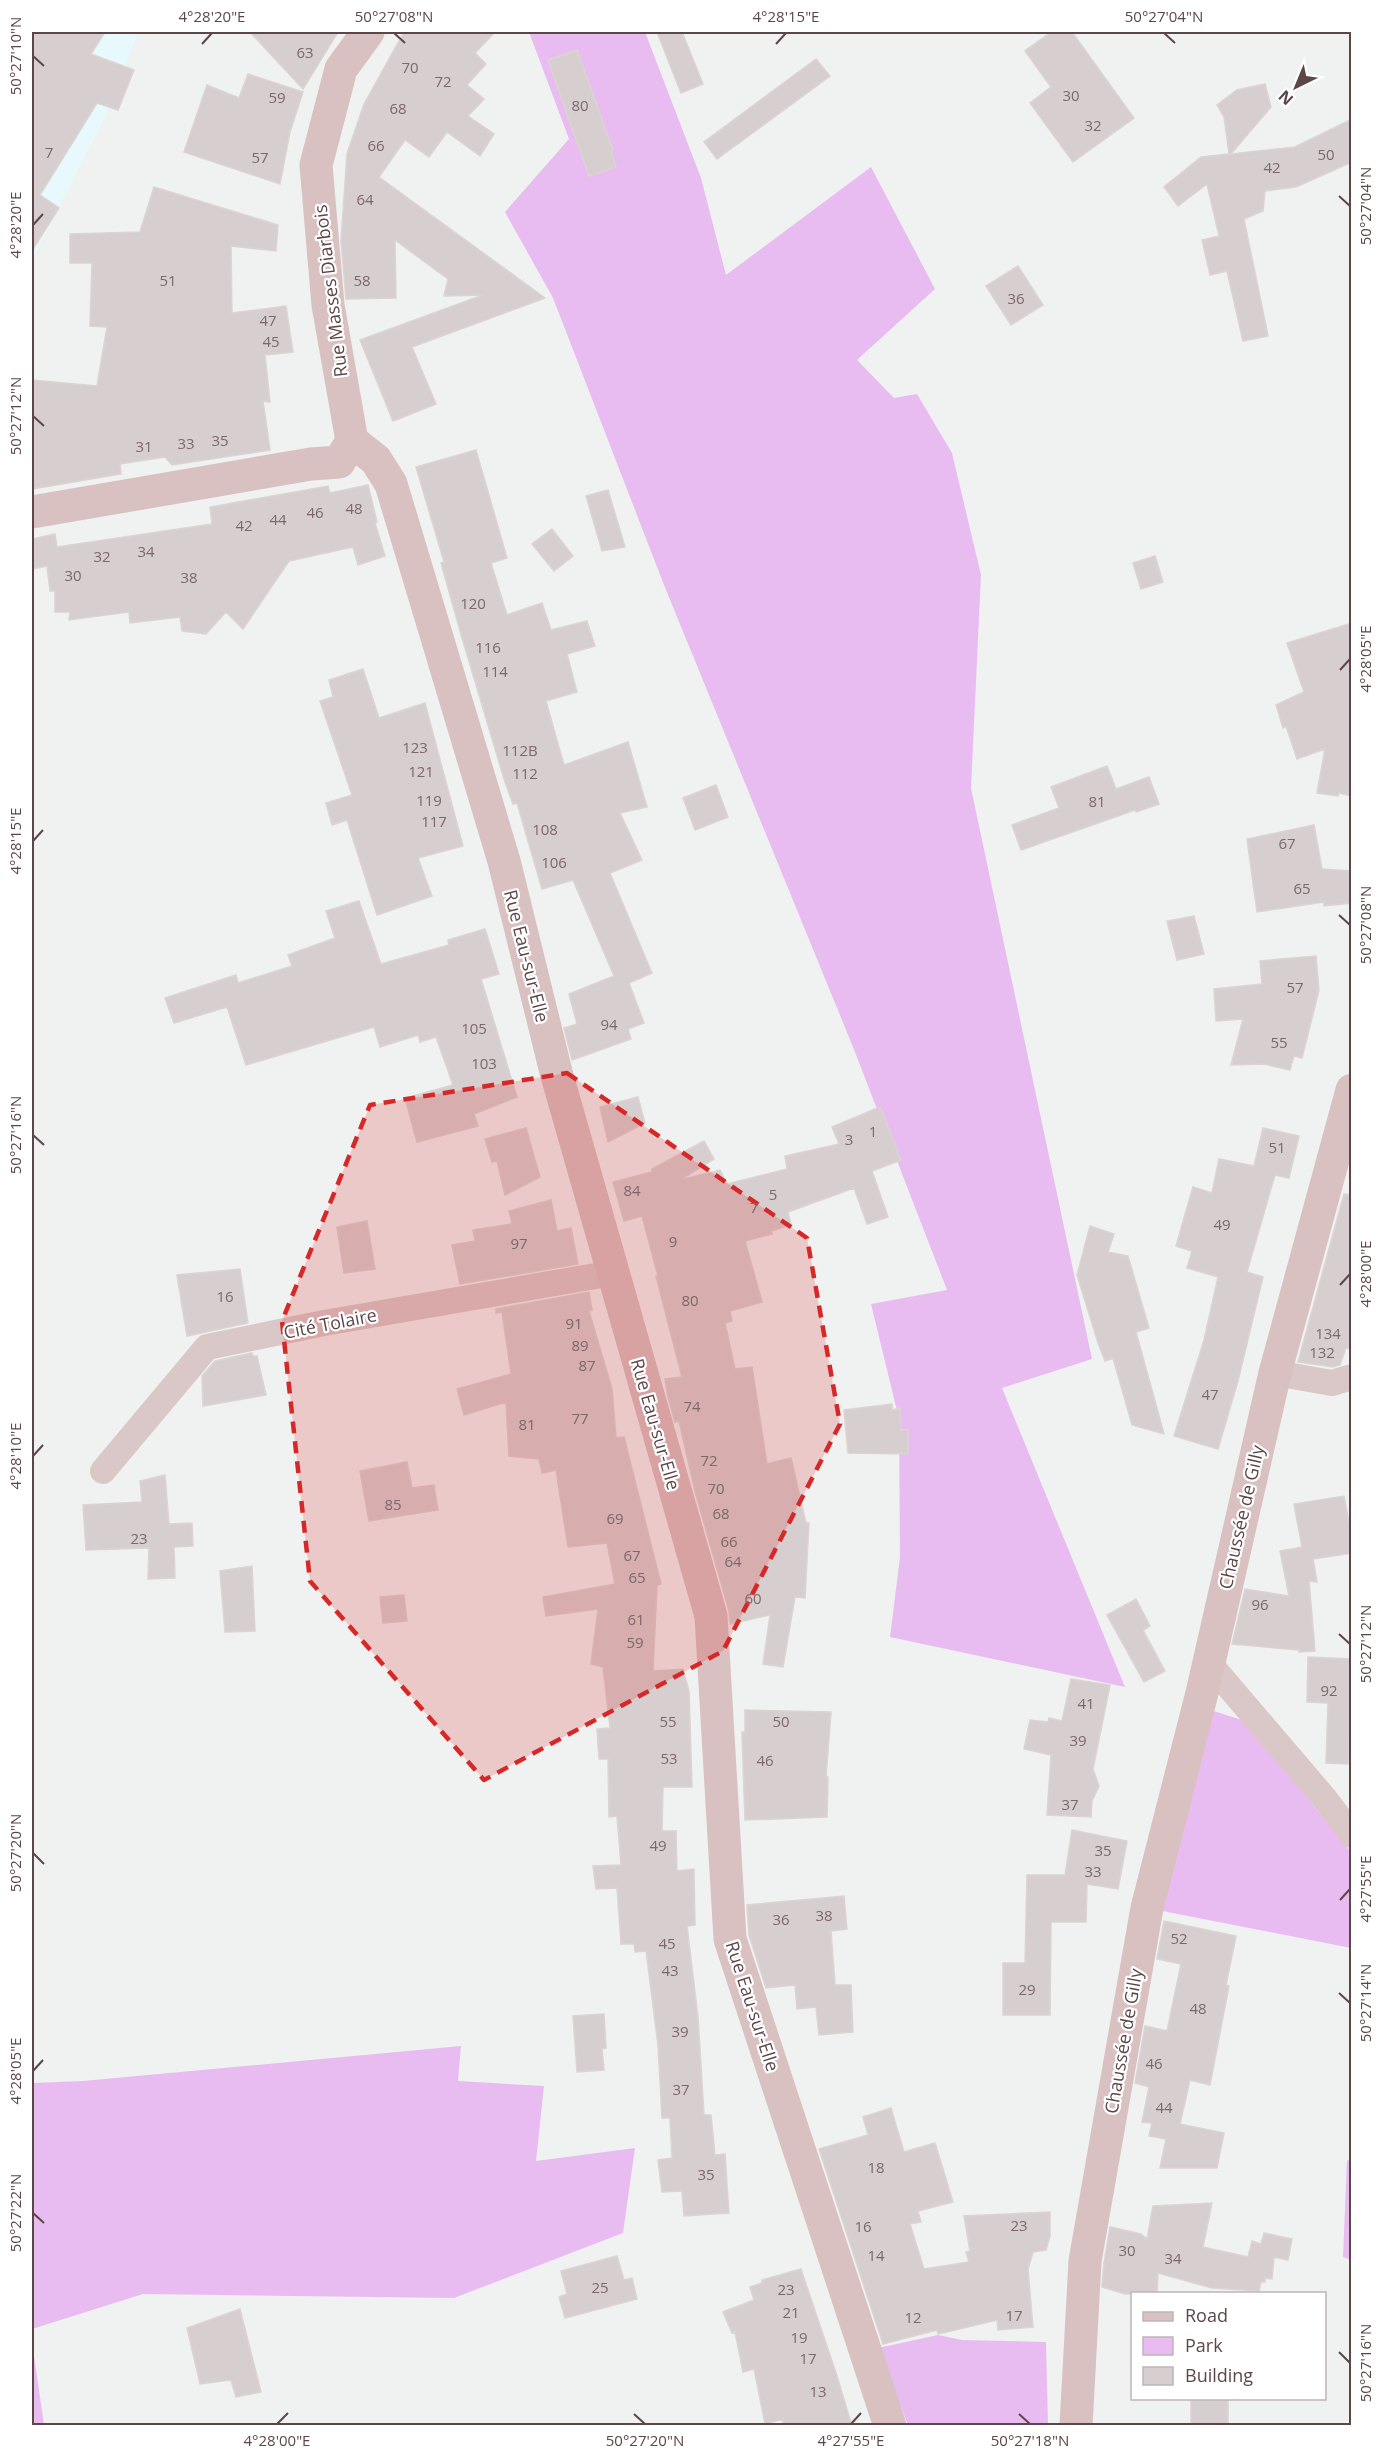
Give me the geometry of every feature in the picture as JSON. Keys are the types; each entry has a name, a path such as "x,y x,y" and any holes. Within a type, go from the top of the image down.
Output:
{"street":[{"name":"Rue Masses Diarbois","path":"352,441 328,305 316,165 341,69 368,32"},
{"path":"32,512 311,464 339,462 352,441"},
{"name":"Rue Eau-sur-Elle","path":"352,441 376,460 391,484 504,861 556,1072 711,1616 730,1939 890,2426"},
{"name":"Chaussée de Gilly","path":"1076,2426 1085,2261 1109,2113 1147,1908 1208,1662 1275,1373 1352,1090"},
{"name":"Cité Tolaire","path":"103,1472 207,1347 324,1323 613,1273"},
{"path":"1275,1373 1332,1383 1352,1377"},
{"path":"1208,1662 1325,1799 1352,1835"}],"highlighted area":[{"path":"567,1073 807,1238 840,1424 723,1651 484,1780 310,1581 282,1321 370,1105"}],"shaded area":[{"path":"32,32 138,32 113,101 32,260"}],"green space":[{"path":"529,32 645,32 701,178 726,275 871,167 935,289 857,360 894,398 917,394 952,453 981,575 971,788 1092,1359 1002,1388 1125,1687 890,1637 900,1557 899,1419 871,1304 947,1290 853,1047 664,585 553,298 505,212 569,139"},
{"path":"1198,1706 1245,1721 1351,1852 1351,1948 1147,1908"},
{"path":"461,2046 458,2081 544,2086 536,2161 635,2148 623,2233 454,2298 143,2294 32,2329 32,2083 83,2081"},
{"path":"1347,2160 1352,2162 1351,2260 1343,2257"},
{"path":"938,2335 962,2340 1046,2342 1048,2425 908,2425 878,2348"},
{"path":"32,2342 44,2425 32,2425"}],"building":[{"path":"32,32 105,32 91,54 134,70 118,110 97,103 40,195 59,208 32,251"},
{"path":"250,32 338,32 303,89"},
{"path":"404,32 495,32 475,53 486,64 467,85 484,99 468,116 494,134 480,156 447,132 429,157 405,140 379,177 545,298 412,347 436,404 393,421 360,340 483,295 444,296 448,279 395,240 396,298 346,299 341,241 347,154 364,104"},
{"path":"657,32 682,32 703,84 681,93"},
{"path":"1051,32 1072,32 1134,118 1073,162 1030,103 1051,87 1025,51"},
{"path":"577,50 613,150 611,151 616,167 589,176 548,60"},
{"path":"816,59 830,76 717,159 704,142"},
{"path":"248,74 303,92 290,132 280,184 184,152 207,85 239,98"},
{"path":"1265,84 1271,107 1231,154 1295,147 1352,119 1352,162 1296,187 1265,191 1263,211 1244,219 1268,336 1243,341 1227,271 1210,275 1202,240 1219,236 1207,184 1178,206 1164,187 1201,157 1229,154 1224,117 1217,105 1237,90"},
{"path":"154,187 278,225 276,251 231,246 232,313 286,306 293,352 265,355 270,402 263,401 270,450 172,465 165,457 120,464 121,474 32,489 32,380 97,386 107,327 90,326 92,263 70,263 70,234 140,232"},
{"path":"1018,266 1043,305 1011,325 986,286"},
{"path":"476,450 507,558 491,563 507,615 542,603 551,630 587,621 595,646 567,654 577,692 546,701 564,765 628,742 647,807 620,813 642,860 610,873 652,973 629,983 644,1023 628,1029 631,1039 572,1060 564,1028 577,1024 569,994 614,976 573,880 542,889 517,803 513,804 504,779 460,631 441,563 444,562 416,467"},
{"path":"368,485 377,522 375,523 385,556 358,565 353,547 289,561 243,629 226,612 206,634 182,631 180,617 130,623 129,612 69,620 70,612 55,612 55,591 50,591 47,566 32,569 32,539 55,534 57,547 212,524 210,507 328,486 330,493"},
{"path":"608,490 625,547 602,551 586,496"},
{"path":"552,529 573,556 554,571 532,544"},
{"path":"1155,556 1163,582 1141,589 1133,563"},
{"path":"1352,623 1352,796 1339,793 1338,796 1317,793 1325,749 1297,759 1286,726 1283,728 1276,705 1304,692 1287,643"},
{"path":"363,669 379,718 425,703 463,846 418,858 432,896 377,915 347,820 332,825 326,803 352,795 320,701 333,697 329,680"},
{"path":"1107,766 1116,789 1149,777 1159,804 1136,812 1135,810 1021,850 1012,825 1059,808 1051,787"},
{"path":"716,785 728,817 695,830 683,798"},
{"path":"1314,825 1322,869 1352,871 1352,903 1324,906 1324,902 1257,912 1247,839"},
{"path":"359,901 381,964 449,945 448,940 485,929 499,974 481,979 517,1097 474,1114 478,1126 417,1142 405,1098 453,1085 436,1037 420,1042 418,1035 380,1047 374,1027 246,1065 227,1007 174,1023 165,998 236,975 238,983 292,966 288,955 335,938 326,911"},
{"path":"1194,916 1204,954 1177,960 1167,921"},
{"path":"1316,956 1319,990 1302,1058 1294,1056 1290,1070 1264,1064 1231,1065 1243,1019 1216,1021 1214,989 1262,984 1260,961"},
{"path":"638,1097 645,1123 608,1142 600,1107"},
{"path":"880,1107 901,1160 872,1171 888,1217 867,1224 854,1188 788,1212 791,1225 771,1231 772,1234 745,1241 762,1302 730,1311 732,1321 725,1323 735,1369 752,1367 767,1464 791,1458 806,1523 809,1523 805,1598 795,1597 783,1667 763,1664 770,1615 730,1624 729,1611 695,1491 679,1421 675,1422 668,1397 665,1379 682,1377 656,1276 658,1276 642,1216 624,1221 613,1182 652,1172 652,1169 704,1141 714,1159 680,1180 720,1170 727,1184 787,1169 785,1156 839,1144 832,1127"},
{"path":"526,1128 540,1177 505,1195 497,1161 492,1162 485,1139"},
{"path":"1263,1128 1299,1136 1289,1178 1275,1175 1247,1272 1263,1277 1238,1381 1218,1449 1174,1436 1204,1340 1218,1277 1187,1268 1192,1251 1176,1246 1193,1187 1212,1193 1219,1159 1254,1166"},
{"path":"1344,1194 1352,1195 1352,1349 1346,1348 1340,1365 1333,1367 1298,1362"},
{"path":"551,1200 557,1231 571,1228 578,1264 460,1284 452,1245 475,1241 473,1230 512,1224 509,1211"},
{"path":"367,1221 375,1269 344,1273 337,1227"},
{"path":"1090,1226 1114,1234 1108,1252 1128,1256 1149,1328 1136,1332 1164,1434 1132,1425 1113,1358 1105,1361 1098,1343 1077,1275"},
{"path":"240,1269 248,1323 187,1336 177,1275"},
{"path":"589,1292 592,1310 589,1311 612,1389 616,1438 624,1437 661,1584 657,1585 653,1671 683,1669 689,1691 692,1787 663,1787 662,1831 676,1831 677,1871 694,1869 695,1925 687,1926 698,2017 704,2115 711,2115 715,2155 725,2154 729,2213 684,2216 682,2191 662,2192 658,2160 672,2158 670,2118 662,2118 658,2045 646,1951 635,1952 634,1944 621,1944 617,1888 596,1889 593,1866 621,1865 617,1816 609,1817 608,1759 599,1759 597,1729 610,1728 603,1667 591,1664 598,1609 546,1616 543,1597 615,1584 607,1543 568,1547 556,1470 542,1473 539,1459 509,1456 506,1402 464,1415 457,1389 511,1374 502,1312 496,1313 496,1309"},
{"path":"252,1353 253,1356 257,1356 266,1395 203,1406 202,1376 215,1361"},
{"path":"892,1404 892,1410 900,1408 901,1430 908,1430 908,1454 848,1453 844,1410"},
{"path":"407,1462 412,1488 434,1485 438,1510 369,1521 360,1471"},
{"path":"165,1475 169,1524 192,1523 193,1546 174,1547 175,1578 148,1579 149,1548 86,1550 83,1505 142,1502 140,1481"},
{"path":"1344,1496 1352,1538 1352,1553 1313,1559 1317,1582 1309,1581 1315,1651 1299,1652 1299,1650 1232,1644 1245,1589 1289,1596 1280,1551 1302,1547 1294,1504"},
{"path":"252,1566 255,1631 225,1632 220,1571"},
{"path":"404,1595 407,1621 383,1623 380,1597"},
{"path":"1136,1599 1150,1626 1143,1630 1165,1671 1144,1682 1107,1615"},
{"path":"1308,1657 1352,1659 1348,1764 1326,1763 1328,1703 1307,1702"},
{"path":"1071,1679 1110,1685 1093,1769 1099,1786 1092,1801 1091,1817 1047,1815 1051,1755 1024,1749 1030,1720 1048,1722 1049,1718 1062,1721"},
{"path":"745,1710 831,1712 826,1777 828,1777 827,1817 745,1820 742,1732 745,1732"},
{"path":"1072,1830 1127,1841 1118,1889 1087,1884 1086,1922 1051,1922 1050,2015 1003,2015 1003,1963 1025,1963 1027,1875 1065,1875"},
{"path":"844,1896 847,1929 831,1931 835,1985 851,1985 853,2032 819,2035 816,2007 797,2009 795,1985 766,1988 749,1935 747,1905"},
{"path":"1164,1921 1236,1936 1210,2085 1190,2080 1180,2124 1224,2133 1217,2168 1160,2168 1166,2139 1149,2136 1152,2123 1142,2122 1149,2087 1135,2083 1145,2026 1167,2031 1181,1964 1157,1959"},
{"path":"604,2014 606,2048 602,2049 604,2070 577,2072 573,2016"},
{"path":"891,2108 904,2152 935,2143 953,2202 918,2211 921,2222 910,2224 924,2269 969,2262 966,2252 970,2251 964,2216 1050,2212 1050,2236 1046,2250 1033,2252 1028,2269 1033,2327 998,2330 997,2320 938,2334 937,2330 883,2344 819,2149 868,2135 863,2117"},
{"path":"1212,2203 1203,2247 1248,2257 1252,2241 1261,2244 1264,2233 1292,2239 1288,2260 1274,2257 1272,2279 1265,2278 1265,2282 1261,2282 1259,2291 1212,2288 1158,2273 1157,2292 1125,2294 1102,2287 1110,2227 1141,2234 1147,2239 1153,2206"},
{"path":"617,2256 624,2280 632,2278 637,2299 565,2318 559,2297 567,2294 561,2271"},
{"path":"801,2269 852,2426 783,2426 783,2419 765,2424 754,2369 743,2372 735,2332 732,2333 723,2312 754,2300 750,2287 762,2283 762,2280"},
{"path":"240,2309 261,2392 236,2397 231,2380 200,2384 187,2328"},
{"path":"1191,2400 1228,2400 1228,2426 1191,2426"}]}
